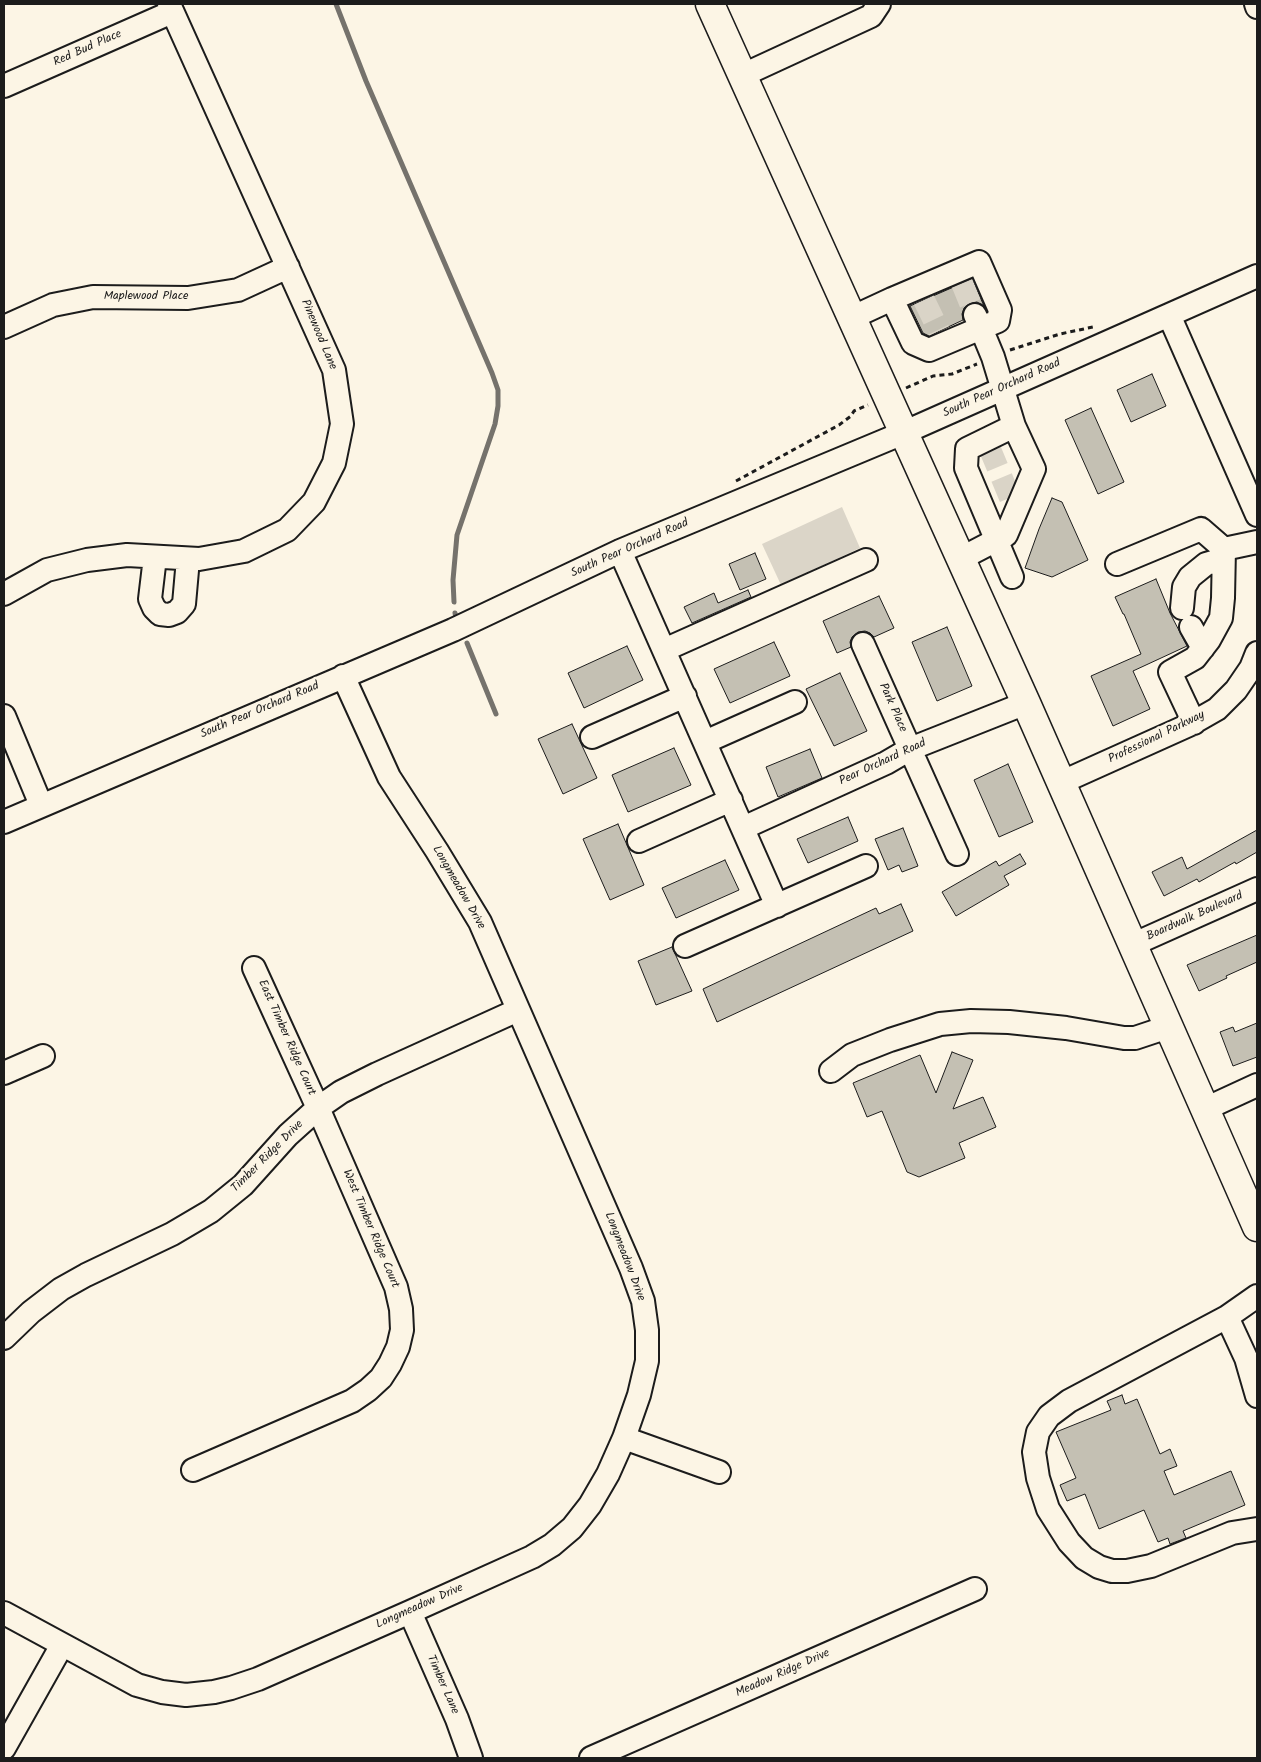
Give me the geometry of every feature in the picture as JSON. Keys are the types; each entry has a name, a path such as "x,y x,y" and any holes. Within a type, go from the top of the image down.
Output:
{"main road":[{"path":"714,5 741,76 1026,703 1257,1227"}],"street":[{"path":"741,76 871,16 880,4"},
{"name":"Red Bud Place","path":"4,86 171,8"},
{"name":"Pinewood Lane","path":"4,594 48,570 87,560 127,555 199,559 244,551 287,530 314,502 334,463 342,424 334,370 171,8"},
{"path":"851,318 892,300 921,294 959,277 979,262 1000,310 998,321 978,322 942,338 929,350 913,343 892,300"},
{"name":"Maplewood Place","path":"4,326 53,305 93,297 188,298 238,290 288,267"},
{"name":"South Pear Orchard Road","path":"4,822 453,630 620,552 903,433 1257,276"},
{"path":"1169,315 1257,514"},
{"path":"960,559 1006,535 1014,505 1034,469 1014,426 993,357 978,322"},
{"path":"1012,577 966,468 967,449 987,443 1014,426"},
{"path":"1117,564 1201,528 1223,554 1221,618 1195,658 1170,672 1194,723"},
{"path":"1203,648 1187,617 1184,588 1190,577 1206,564 1223,554 1257,542"},
{"path":"620,552 777,906"},
{"path":"155,557 150,599 154,608 160,614 169,615 177,612 184,604 188,559"},
{"path":"664,650 866,560"},
{"name":"Park Place","path":"864,644 957,854"},
{"name":"Professional Parkway","path":"1060,783 1194,723 1217,708 1236,690 1255,664"},
{"name":"Longmeadow Drive","path":"4,1613 136,1684 162,1692 186,1695 214,1692 258,1679 532,1557 552,1545 572,1528 590,1505 608,1474 624,1438 639,1395 647,1361 647,1330 643,1301 631,1268 480,922 389,777 343,676"},
{"path":"592,738 685,696"},
{"path":"705,742 795,702"},
{"name":"Pear Orchard Road","path":"742,828 886,763 910,749 1026,703"},
{"path":"4,716 41,805"},
{"path":"639,841 730,800"},
{"path":"685,946 866,866"},
{"name":"Boardwalk Boulevard","path":"1132,945 1257,889"},
{"name":"East Timber Ridge Court","path":"254,968 318,1108"},
{"name":"Timber Ridge Drive","path":"4,1338 31,1312 61,1289 172,1234 211,1211 242,1185 288,1135 318,1108 340,1092 518,1010"},
{"path":"831,1071 852,1055 890,1040 940,1024 1009,1022 1066,1028 1124,1038 1135,1038 1168,1027"},
{"path":"4,1073 43,1056"},
{"path":"1205,1109 1257,1085"},
{"name":"West Timber Ridge Court","path":"193,1470 352,1401 381,1378 398,1347 402,1330 401,1309 396,1287 318,1108"},
{"path":"1257,1296 1227,1317 1069,1401 1049,1416 1038,1432 1034,1452 1038,1478 1048,1509 1069,1542 1084,1558 1099,1567 1112,1571 1143,1568 1232,1533 1257,1529"},
{"path":"1227,1317 1246,1358 1257,1396"},
{"path":"624,1438 719,1472"},
{"name":"Meadow Ridge Drive","path":"591,1758 975,1589"},
{"name":"Timber Lane","path":"410,1612 458,1719 471,1758"},
{"path":"4,1748 62,1645"}],"shaded area":[{"path":"842,507 860,548 781,585 762,544"}],"building":[{"path":"972,279 984,306 977,302 970,303 964,308 963,320 929,336 923,333 910,306"},
{"path":"1152,374 1166,406 1131,422 1117,390"},
{"path":"1091,408 1124,482 1098,494 1065,420"},
{"path":"1052,498 1062,502 1088,560 1052,577 1025,568"},
{"path":"755,553 766,579 740,590 729,564"},
{"path":"1156,579 1170,613 1187,646 1133,671 1150,709 1113,726 1091,676 1141,654 1115,597"},
{"path":"748,590 751,597 692,623 684,607 714,593 718,603"},
{"path":"879,596 894,628 874,637 865,631 858,632 852,637 851,647 837,653 823,621"},
{"path":"947,627 972,686 937,701 912,642"},
{"path":"774,642 790,676 730,703 714,669"},
{"path":"627,646 643,680 584,708 568,673"},
{"path":"840,673 867,731 834,746 806,689"},
{"path":"572,724 597,778 563,794 538,739"},
{"path":"674,748 691,785 628,812 612,775"},
{"path":"810,749 822,778 778,797 766,767"},
{"path":"1008,764 1033,822 999,837 974,780"},
{"path":"848,817 858,841 808,863 797,839"},
{"path":"618,824 644,885 610,900 583,839"},
{"path":"903,828 918,866 902,872 899,865 888,870 875,839"},
{"path":"1257,830 1257,852 1199,882 1197,879 1164,896 1152,872 1182,857 1187,869"},
{"path":"1020,854 1026,864 1004,876 1009,885 956,916 942,892 996,861 999,866"},
{"path":"725,860 739,890 676,918 662,888"},
{"path":"901,904 913,931 717,1022 703,989 876,908 879,914"},
{"path":"1257,935 1257,962 1199,991 1187,965"},
{"path":"672,947 692,991 656,1005 638,961"},
{"path":"1257,1023 1257,1057 1233,1066 1220,1032 1233,1027 1235,1032"},
{"path":"952,1052 973,1060 953,1109 983,1097 996,1127 959,1143 965,1158 919,1177 907,1172 882,1111 867,1117 853,1083 920,1055 936,1093"},
{"path":"1122,1395 1125,1404 1137,1399 1160,1454 1170,1449 1177,1466 1164,1471 1174,1495 1231,1471 1245,1505 1183,1531 1186,1538 1170,1544 1168,1538 1158,1542 1144,1510 1099,1529 1085,1494 1067,1501 1060,1485 1076,1478 1056,1432 1111,1410 1107,1401"}],"waterway":[{"path":"336,4 366,81 498,390 495,424 457,535 453,580 454,602"},
{"path":"455,613 456,618"},
{"path":"467,643 496,714"}],"tunnel":[{"path":"962,283 975,315"},
{"path":"924,300 939,331"},
{"path":"989,447 1011,500"}]}
